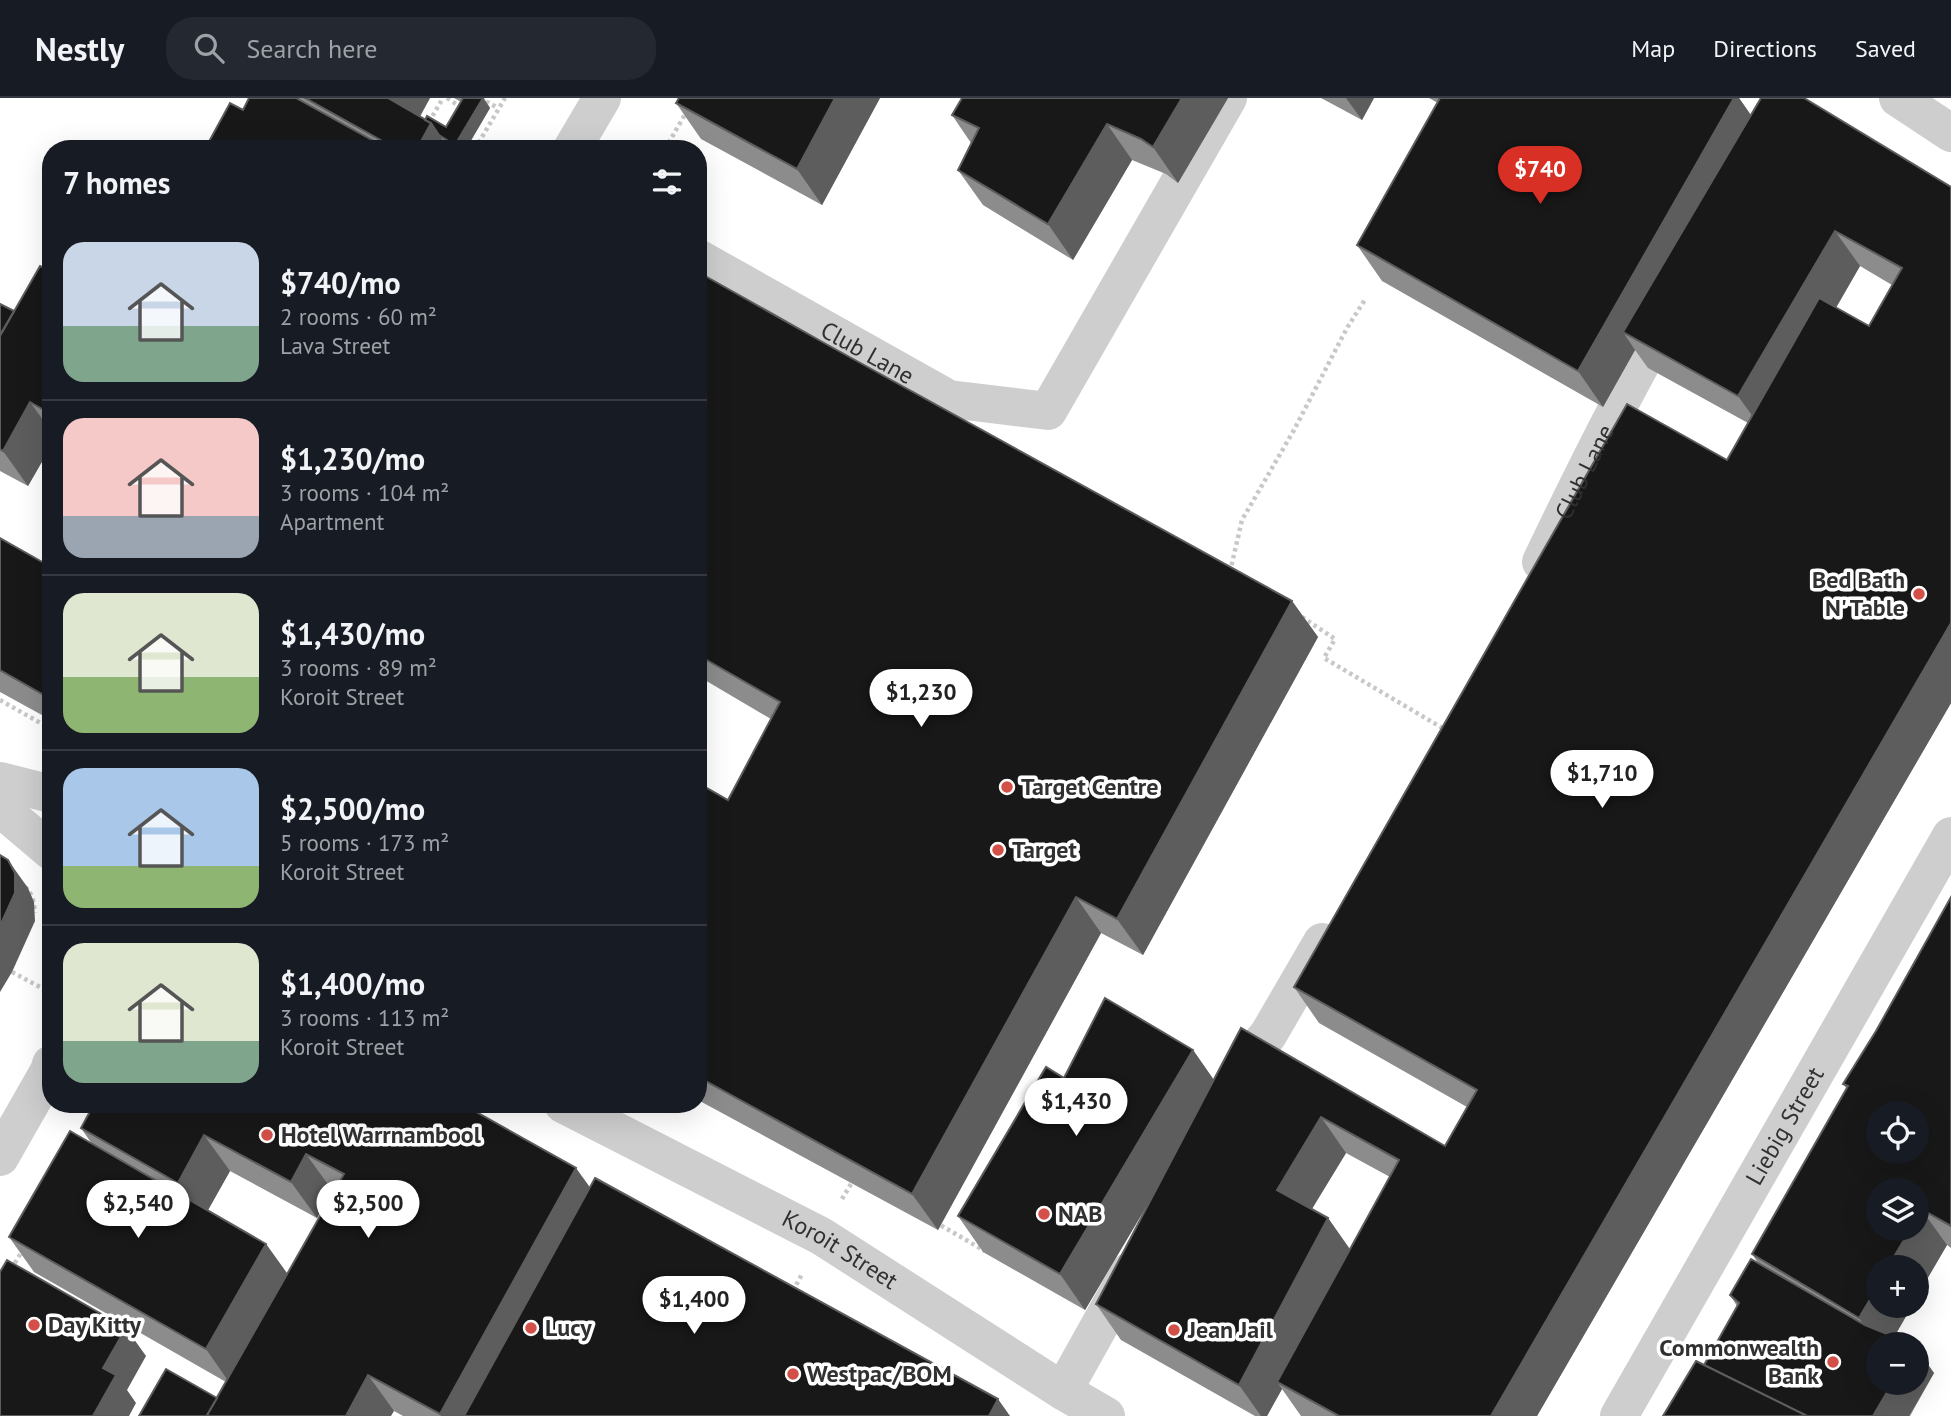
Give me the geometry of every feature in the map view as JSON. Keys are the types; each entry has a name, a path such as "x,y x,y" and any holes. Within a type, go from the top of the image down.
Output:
{"street":[{"path":"577,140 602,98"},
{"name":"Club Lane","path":"707,263 949,399 1048,411 1228,98"},
{"path":"1898,98 1951,133"},
{"name":"Club Lane","path":"1525,590 1624,393 1684,287"},
{"path":"0,781 42,791"},
{"path":"0,808 42,843"},
{"name":"Liebig Street","path":"1619,1416 1951,835"},
{"path":"1218,1112 1249,1057 1268,1035 1336,917"},
{"path":"0,1157 42,1082"},
{"name":"Koroit Street","path":"581,1113 821,1236 1106,1416"},
{"path":"1063,1391 1144,1247"}],"path":[{"path":"427,127 445,98 463,107 456,118"},
{"path":"481,98 498,108"},
{"path":"480,140 505,98"},
{"path":"670,140 688,108"},
{"path":"431,118 441,124"},
{"path":"1228,579 1242,520 1366,298"},
{"path":"1300,616 1335,639 1324,658 1444,729"},
{"path":"0,700 42,724"},
{"path":"19,883 28,888 34,902 35,921"},
{"path":"6,982 12,971 42,988"},
{"path":"926,1217 985,1251"},
{"path":"7,1275 29,1241"}],"building":[{"path":"249,98 296,98 372,140 210,140 230,103 243,110"},
{"path":"305,98 388,98 431,123 422,140 381,140"},
{"path":"463,98 483,98 458,140 447,140 425,120 427,116 446,127"},
{"path":"679,98 835,98 797,169 676,103"},
{"path":"962,98 1182,98 1153,147 1107,124 1048,224 958,170 979,128 952,115"},
{"path":"1440,98 1734,98 1578,371 1357,245"},
{"path":"1761,98 1804,98 1951,187 1951,623 1491,1416 1339,1416 1277,1382 1399,1160 1321,1117 1277,1190 1328,1218 1239,1385 1096,1304 1241,1028 1445,1146 1477,1090 1294,987 1627,404 1727,460 1819,298 1869,326 1902,268 1835,231 1738,396 1623,332"},
{"path":"40,266 42,267 42,409 30,402 3,451 0,449 0,336"},
{"name":"Target Centre","path":"707,277 1292,601 1117,919 1076,897 912,1194 707,1082 707,788 728,800 780,702 707,660"},
{"path":"0,304 14,311 0,335"},
{"path":"0,538 42,562 42,694 0,670"},
{"path":"0,855 8,860 15,873 15,893 0,926"},
{"path":"1951,897 1951,1226 1929,1214 1929,1178 1866,1178 1866,1241 1903,1241 1895,1255 1866,1255 1866,1306 1859,1318 1752,1254 1848,1086 1843,1084"},
{"path":"1105,998 1193,1050 1060,1274 958,1216 1046,1067 1064,1078"},
{"path":"89,1113 478,1113 576,1168 440,1414 368,1375 346,1416 210,1416 207,1415 344,1174 306,1154 291,1182 204,1135 178,1183 81,1128"},
{"path":"70,1131 266,1244 206,1349 9,1237"},
{"path":"595,1178 998,1399 989,1416 464,1416"},
{"path":"1751,1259 1865,1325 1882,1332 1866,1332 1866,1395 1885,1395 1873,1416 1807,1416 1704,1365 1739,1303 1730,1295"},
{"path":"7,1260 126,1328 103,1368 116,1375 93,1416 0,1416 0,1272"},
{"path":"1696,1361 1807,1416 1663,1416"},
{"path":"166,1369 217,1398 208,1416 139,1416"}],"place":[{"name":"Bed Bath N' Table","path":"1919,594"},
{"name":"Target Centre","path":"1007,787"},
{"name":"Target","path":"998,850"},
{"name":"Hotel Warrnambool","path":"267,1135"},
{"name":"NAB","path":"1044,1214"},
{"name":"Day Kitty","path":"34,1325"},
{"name":"Lucy","path":"531,1328"},
{"name":"Jean Jail","path":"1174,1330"},
{"name":"Commonwealth Bank","path":"1833,1362"},
{"name":"Westpac/BOM","path":"793,1374"}]}
